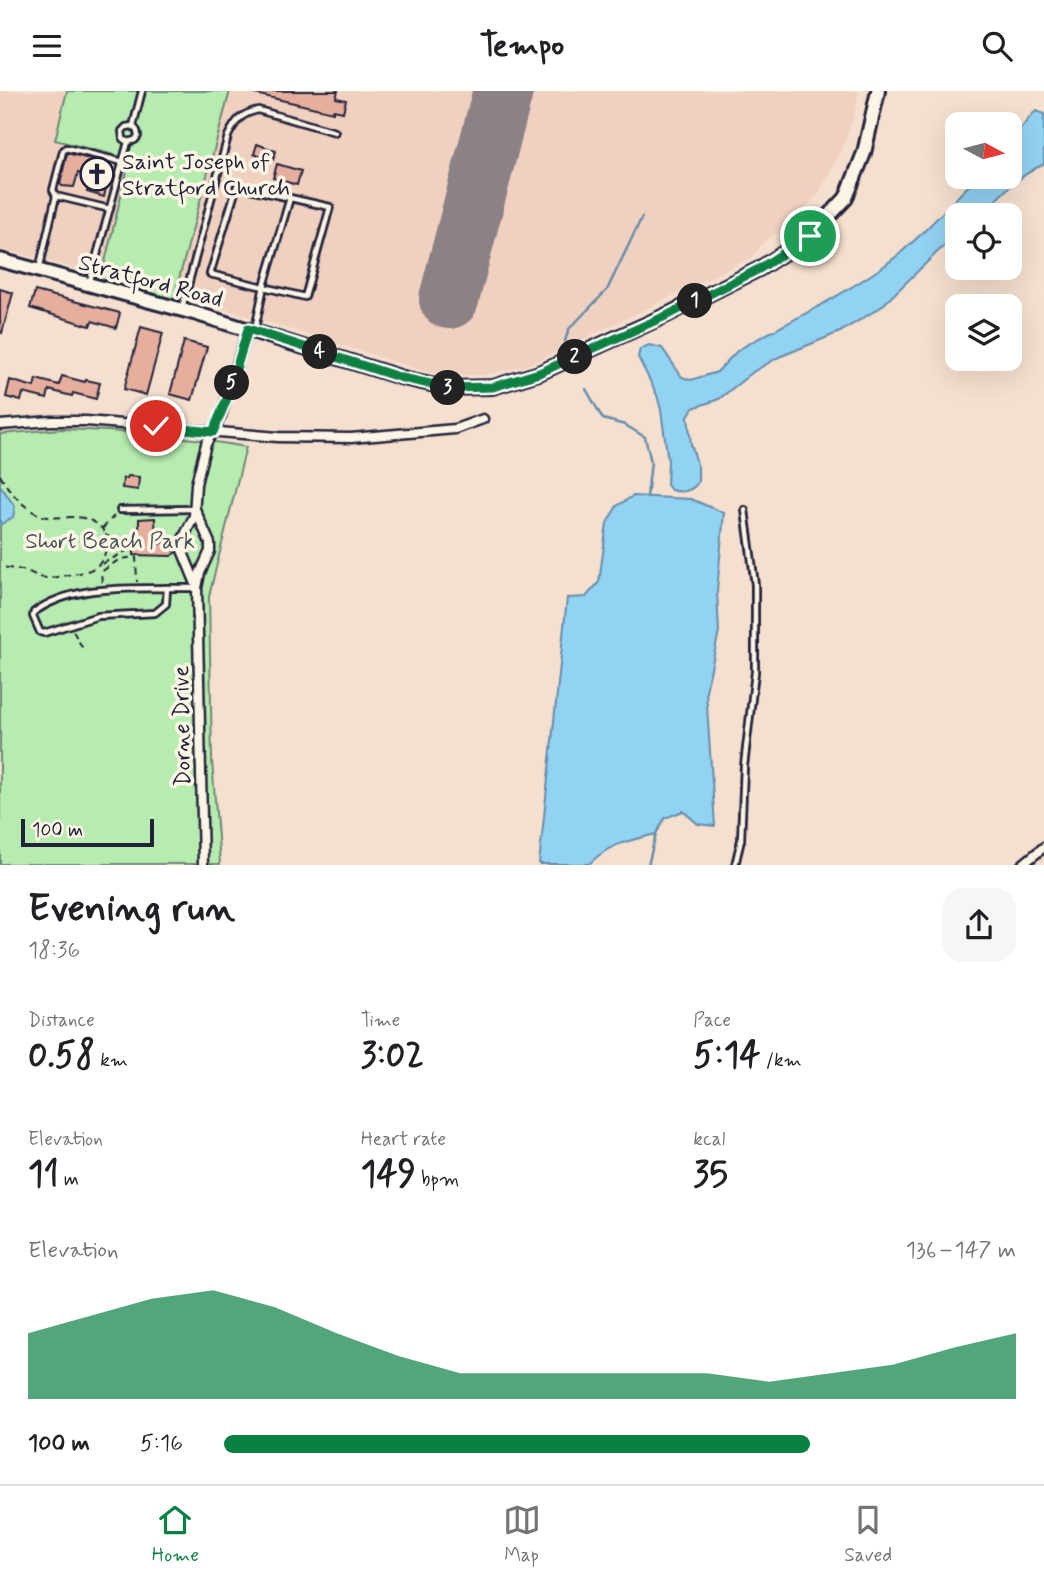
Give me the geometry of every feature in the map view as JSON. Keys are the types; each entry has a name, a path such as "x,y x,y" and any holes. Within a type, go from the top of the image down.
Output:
{"main road":[{"name":"Stratford Road","path":"0,260 181,309 394,376 449,388 476,389 514,382 572,358 759,269 810,236 846,198 864,153 878,91"}],"street":[{"name":"Dorne Drive","path":"197,588 182,546 195,509 198,471 206,444 228,396 251,330"},
{"path":"0,425 79,420 278,437 362,437 455,429 483,419"},
{"name":"Dorne Drive","path":"195,509 210,543 210,551 201,568 197,588 202,865"},
{"path":"1022,865 1044,847"}],"lane":[{"path":"133,126 142,91"},
{"path":"181,309 228,136 235,121 246,113 258,110 335,132"},
{"path":"133,126 138,136 133,142 128,142 123,139 122,131 133,126"},
{"path":"89,285 128,142"},
{"path":"39,271 56,196 53,190 63,151 66,148 123,162"},
{"path":"237,186 330,207 304,297 264,286 210,274 237,186"},
{"path":"56,196 110,209"},
{"path":"251,330 259,319 264,286 290,198"},
{"path":"120,510 195,509"},
{"path":"735,865 740,849 744,766 755,672 755,585 745,510"},
{"path":"167,588 166,604 155,613 111,615 71,623 44,633 40,632 33,615 52,601 103,590 167,588 197,588"}],"path":[{"path":"0,475 11,492 39,515 79,517 94,522 106,535 132,548 84,573 51,578 41,578 29,572 0,567"},
{"path":"102,529 120,510"},
{"path":"99,565 105,554 106,535"},
{"path":"103,590 101,572 120,559 136,557 137,589"},
{"path":"71,623 83,649"}],"shaded area":[{"path":"0,91 859,91 842,150 817,196 791,223 763,243 751,258 526,366 484,375 437,375 192,299 0,249"}],"green space":[{"path":"67,91 230,91 173,301 100,282 130,159 55,140"},
{"name":"Short Beach Park","path":"61,429 154,435 246,447 209,596 212,761 220,864 0,864 0,434"}],"water":[{"path":"1036,111 1044,114 1044,164 1022,177 1022,127"},
{"path":"965,189 1007,189 992,203 951,203"},
{"path":"945,210 945,245 881,307 840,332 779,357 753,372 719,399 693,408 688,416 691,444 698,467 698,482 686,491 671,490 667,485 668,461 661,410 657,395 638,357 640,349 649,345 662,348 682,377 691,380 717,372 737,351 868,277 920,235"},
{"path":"0,485 15,507 13,517 0,525"},
{"path":"633,496 691,499 724,513 717,591 719,632 706,691 715,826 698,824 683,811 665,818 656,834 612,847 589,864 539,864 567,598 586,597 599,582 607,523 617,506"}],"building":[{"path":"256,91 338,91 336,98 346,100 343,112 333,112 255,94"},
{"path":"257,144 276,151 273,160 254,154"},
{"name":"Saint Joseph of Stratford Church","path":"67,153 101,162 104,169 110,170 104,197 87,192 91,176 78,173 74,187 60,184"},
{"path":"277,164 301,171 297,185 273,178"},
{"path":"0,289 13,293 2,333 0,332"},
{"path":"35,291 120,313 116,328 92,321 90,326 30,308"},
{"path":"141,327 163,333 146,395 124,389"},
{"path":"184,341 207,347 192,400 170,394"},
{"path":"62,376 100,383 96,399 49,390 47,399 23,393 21,401 6,397 10,380 34,387 36,379 59,385"},
{"path":"139,477 138,490 122,488 123,478"},
{"path":"155,518 156,545 171,539 176,544 175,553 171,556 134,555 134,541 139,541 139,519"}],"waterway":[{"path":"565,341 569,329 607,290 642,217"},
{"path":"586,389 603,419 625,425 645,437 651,462 647,497"},
{"path":"648,865 656,834"}],"runway":[{"path":"449,299 503,91"}],"place":[{"name":"Saint Joseph of Stratford Church","path":"97,174"}],"route":[{"path":"156,426 213,432 228,396 248,329 402,378 449,388 493,387 539,373 670,314 759,269 810,236"}]}
